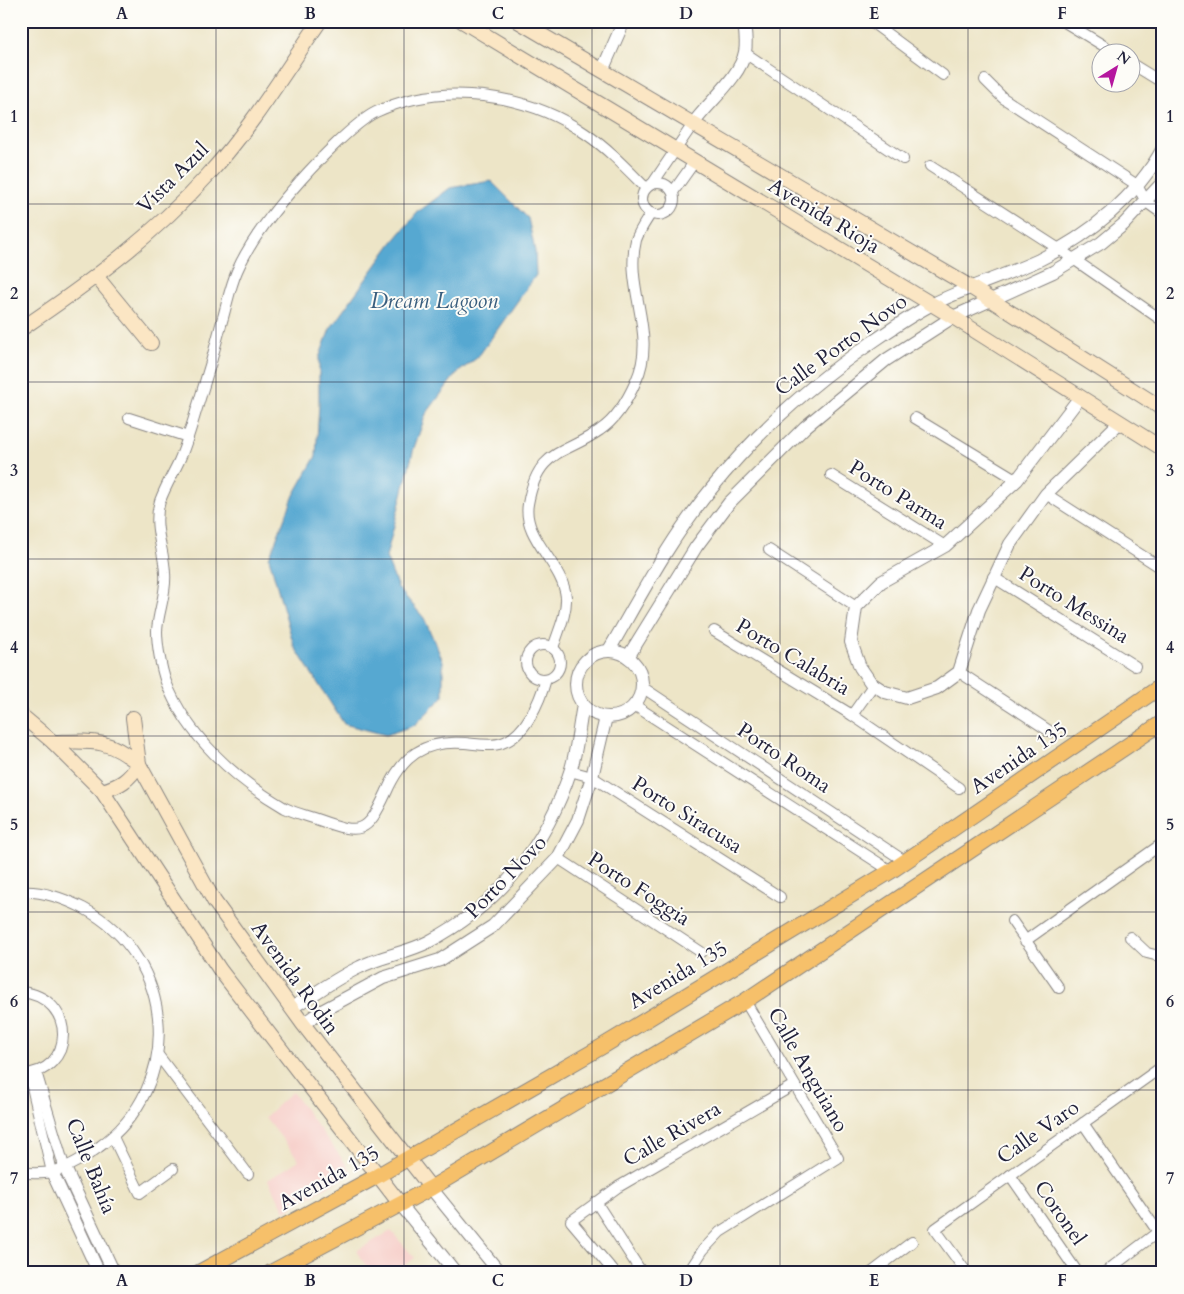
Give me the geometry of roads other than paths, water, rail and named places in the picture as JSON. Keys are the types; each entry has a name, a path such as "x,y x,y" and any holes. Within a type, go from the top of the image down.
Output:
{"main road":[{"name":"Vista Azul","path":"21,329 96,276 167,216 208,175 263,105 320,21"},
{"name":"Avenida Rioja","path":"462,21 953,317 1163,449"},
{"name":"Avenida Rioja","path":"518,21 992,300 1163,409"},
{"path":"96,276 151,343"},
{"name":"Avenida 135","path":"198,1273 377,1176 602,1046 891,872 1163,686"},
{"path":"21,715 54,742 102,791 220,970 400,1204"},
{"path":"102,791 116,787 129,779 139,764 133,718"},
{"path":"270,1273 431,1188 745,1001 1163,722"},
{"name":"Avenida Rodin","path":"54,742 88,741 107,743 121,750 139,764 214,901 303,1024 431,1188"}],"street":[{"path":"602,71 624,21"},
{"path":"546,679 539,705 515,735 501,744 448,742 420,749 402,762 392,779 376,816 364,828 348,830 287,809 242,778 213,752 186,722 165,680 157,632 165,588 165,569 157,533 160,502 188,437 235,275 247,250 288,194 321,157 373,113 404,103 440,96 481,96 523,104 561,119 586,134 649,186 665,184 673,192 674,202 670,211 661,215 651,213 645,209 642,202 649,186 693,124 734,75 745,53 744,21"},
{"path":"870,21 943,75"},
{"path":"1063,21 1098,42"},
{"path":"745,53 903,159"},
{"path":"1142,70 1163,83"},
{"path":"985,80 1002,98 1137,185 1146,202 1163,214"},
{"name":"Calle Porto Novo","path":"609,650 650,578 712,488 787,407 870,343 932,305 1059,249 1089,230 1115,208 1137,185 1163,148"},
{"path":"673,192 695,161"},
{"path":"930,166 1059,249 1163,321"},
{"name":"Calle Porto Novo","path":"628,657 696,547 729,502 820,415 886,360 953,317 1075,260 1124,224 1163,182"},
{"path":"553,648 565,612 566,596 558,575 530,527 527,505 537,472 552,455 602,429 617,413 637,379 643,356 644,336 632,268 637,238 651,213"},
{"path":"1080,397 1017,480 945,546 882,582 856,607 852,642 860,667 874,684 886,692 907,698 937,688 959,672 979,610 1010,544 1046,494 1120,422"},
{"path":"129,418 188,437"},
{"path":"915,418 1017,480"},
{"name":"Porto Parma","path":"831,475 945,546"},
{"path":"1046,494 1163,569"},
{"path":"769,550 856,607"},
{"name":"Porto Messina","path":"993,577 1135,666"},
{"name":"Porto Calabria","path":"714,631 852,715 959,788"},
{"path":"548,645 553,648 559,657 559,669 546,679 534,678 527,669 526,658 531,649 536,646 548,645"},
{"path":"609,650 628,657 636,665 641,675 642,687 634,705 626,712 606,717 590,711 583,705 575,685 576,674 581,664 598,652 609,650"},
{"path":"959,672 1051,732"},
{"path":"852,715 874,684"},
{"name":"Porto Roma","path":"642,687 906,862"},
{"name":"Porto Novo","path":"291,1008 360,966 426,943 477,912 509,881 535,846 555,812 570,772 583,705"},
{"name":"Porto Roma","path":"634,705 891,872"},
{"name":"Porto Novo","path":"303,1024 355,992 384,978 440,960 493,926 558,858 578,820 592,778 606,717"},
{"name":"Porto Siracusa","path":"570,772 592,778 780,897"},
{"path":"858,850 868,836"},
{"path":"1025,941 1163,843"},
{"name":"Porto Foggia","path":"558,858 701,952"},
{"path":"21,892 66,899 100,917 129,944 149,978 159,1016 158,1055 149,1086 138,1106 113,1137 89,1155 52,1172 21,1173"},
{"path":"1012,921 1059,988"},
{"path":"1130,937 1147,953 1163,957"},
{"path":"21,992 32,993 44,998 54,1007 61,1018 64,1031 62,1044 56,1057 48,1066 29,1074"},
{"name":"Calle Anguiano","path":"688,1273 703,1250 720,1232 838,1158 745,1001"},
{"path":"158,1055 248,1174"},
{"name":"Calle Varo","path":"967,1273 935,1229 1082,1123 1161,1072"},
{"name":"Calle Bahía","path":"29,1074 64,1166 114,1273"},
{"name":"Calle Bahía","path":"29,1074 52,1172 99,1273"},
{"name":"Calle Rivera","path":"615,1273 571,1221 596,1202 794,1085"},
{"path":"1082,1123 1160,1230 1104,1273"},
{"path":"113,1137 140,1193 173,1168"},
{"name":"Coronel","path":"1010,1175 1078,1273"},
{"name":"Avenida Rodin","path":"431,1188 500,1273"},
{"path":"596,1202 642,1273"},
{"path":"400,1204 456,1273"},
{"path":"870,1273 912,1242"}],"water":[{"name":"Dream Lagoon","path":"491,181 528,218 535,251 536,275 478,357 456,374 426,414 414,448 386,557 398,588 424,618 443,661 443,697 415,725 386,735 344,724 294,646 269,558 294,495 316,456 319,358 330,329 392,243 418,212 450,188"}]}
